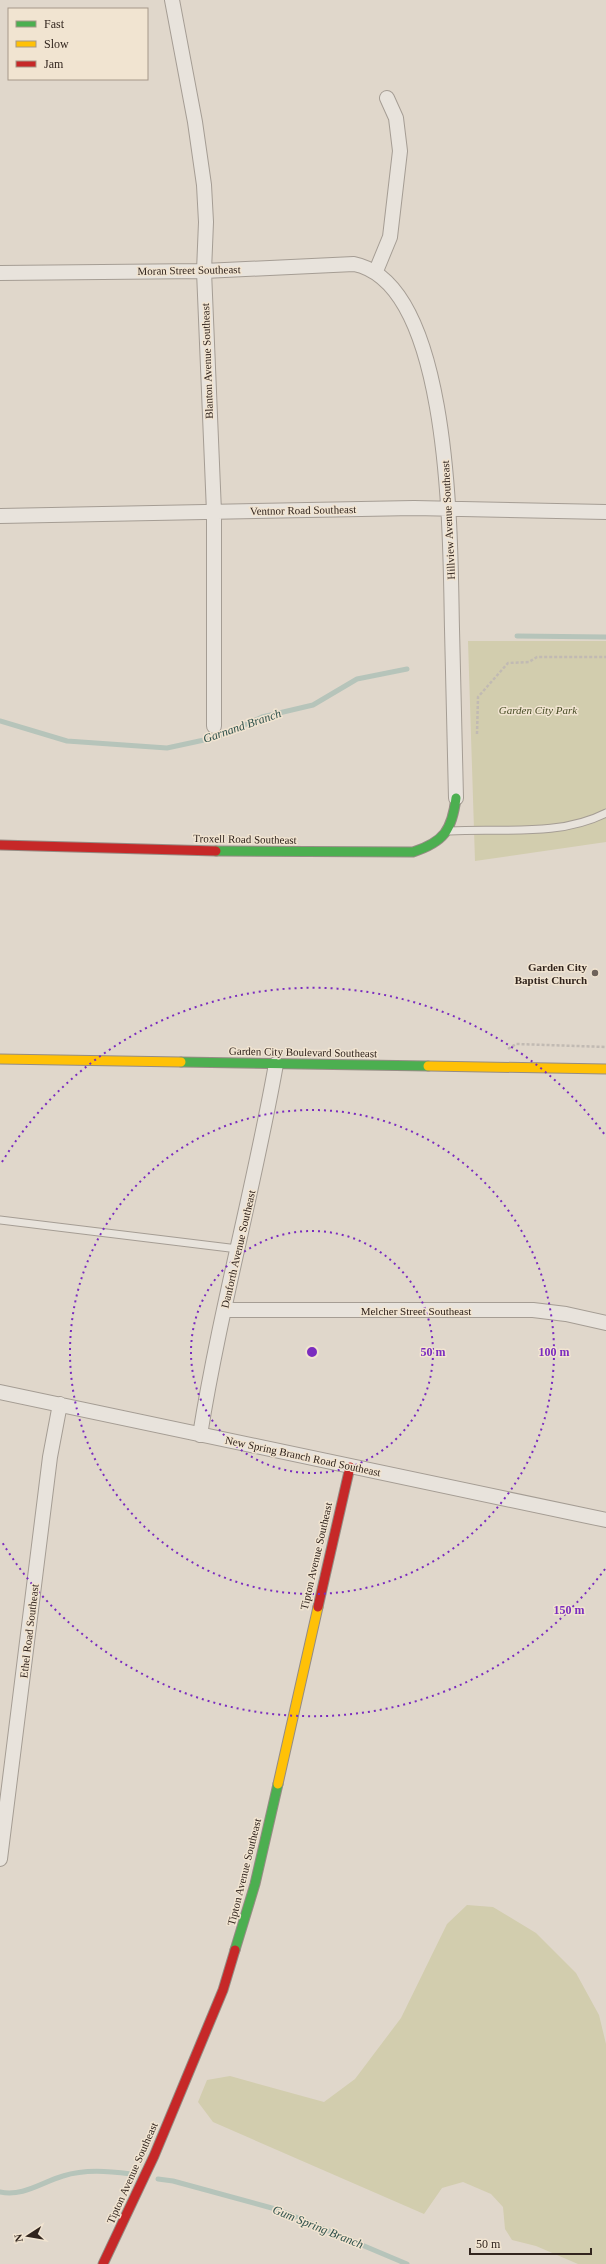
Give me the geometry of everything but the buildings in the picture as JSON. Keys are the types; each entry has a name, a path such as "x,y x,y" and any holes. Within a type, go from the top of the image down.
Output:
{"street":[{"name":"Blanton Avenue Southeast","path":"172,0 195,122 204,185 206,222 204,271 214,512 214,726"},
{"path":"376,271 390,237 400,151 396,118 387,98"},
{"name":"Moran Street Southeast","path":"0,273 204,271 354,264 367,266 376,271"},
{"name":"Hillview Avenue Southeast","path":"376,271 399,297 410,317 426,360 439,416 450,508 456,798"},
{"name":"Ventnor Road Southeast","path":"0,516 450,508 606,512"},
{"name":"Troxell Road Southeast","path":"0,845 203,850 413,852 433,845 448,831 454,818 456,798"},
{"name":"Garden City Boulevard Southeast","path":"0,1059 606,1068"},
{"name":"Danforth Avenue Southeast","path":"200,1435 224,1310 276,1064"},
{"name":"Melcher Street Southeast","path":"224,1310 534,1310 566,1314 606,1322"},
{"name":"New Spring Branch Road Southeast","path":"0,1392 606,1520"},
{"name":"Ethel Road Southeast","path":"0,1859 50,1457 60,1404"},
{"name":"Tipton Avenue Southeast","path":"103,2264 154,2156 223,1990 236,1951 255,1884 350,1467"}],"lane":[{"path":"448,831 559,828 593,820 606,813"},
{"path":"0,1220 238,1249"}],"path":[{"path":"477,734 478,697 508,663 529,662 537,657 606,657"},
{"path":"502,1051 516,1044 606,1047"}],"green space":[{"name":"Garden City Park","path":"468,641 606,641 606,842 475,861"},
{"path":"467,1905 493,1907 536,1933 576,1973 599,2015 606,2044 606,2264 578,2264 536,2246 512,2240 505,2229 503,2207 491,2194 463,2182 442,2188 424,2214 213,2122 198,2102 207,2080 230,2076 324,2102 355,2079 401,2018 447,1924"}],"waterway":[{"name":"Garnand Branch","path":"517,636 606,637"},
{"name":"Garnand Branch","path":"0,721 67,741 167,748 218,737 262,717 313,705 357,679 407,669"},
{"name":"Gum Spring Branch","path":"0,2192 8,2193 25,2191 63,2176 80,2172 105,2171 131,2174"},
{"name":"Gum Spring Branch","path":"158,2179 173,2181 279,2210 407,2264"}],"traffic: fast":[{"path":"216,851 413,852 432,844 445,833 452,819 456,798"},
{"path":"181,1062 428,1066"},
{"path":"235,1950 255,1884 278,1784"}],"traffic: slow":[{"path":"0,1059 181,1062"},
{"path":"428,1066 606,1069"},
{"path":"278,1784 318,1607"}],"traffic: jam":[{"path":"0,845 216,851"},
{"path":"318,1607 350,1467"},
{"path":"103,2264 154,2156 223,1990 235,1950"}],"place":[{"name":"Garden City Baptist Church","path":"595,973"}]}
